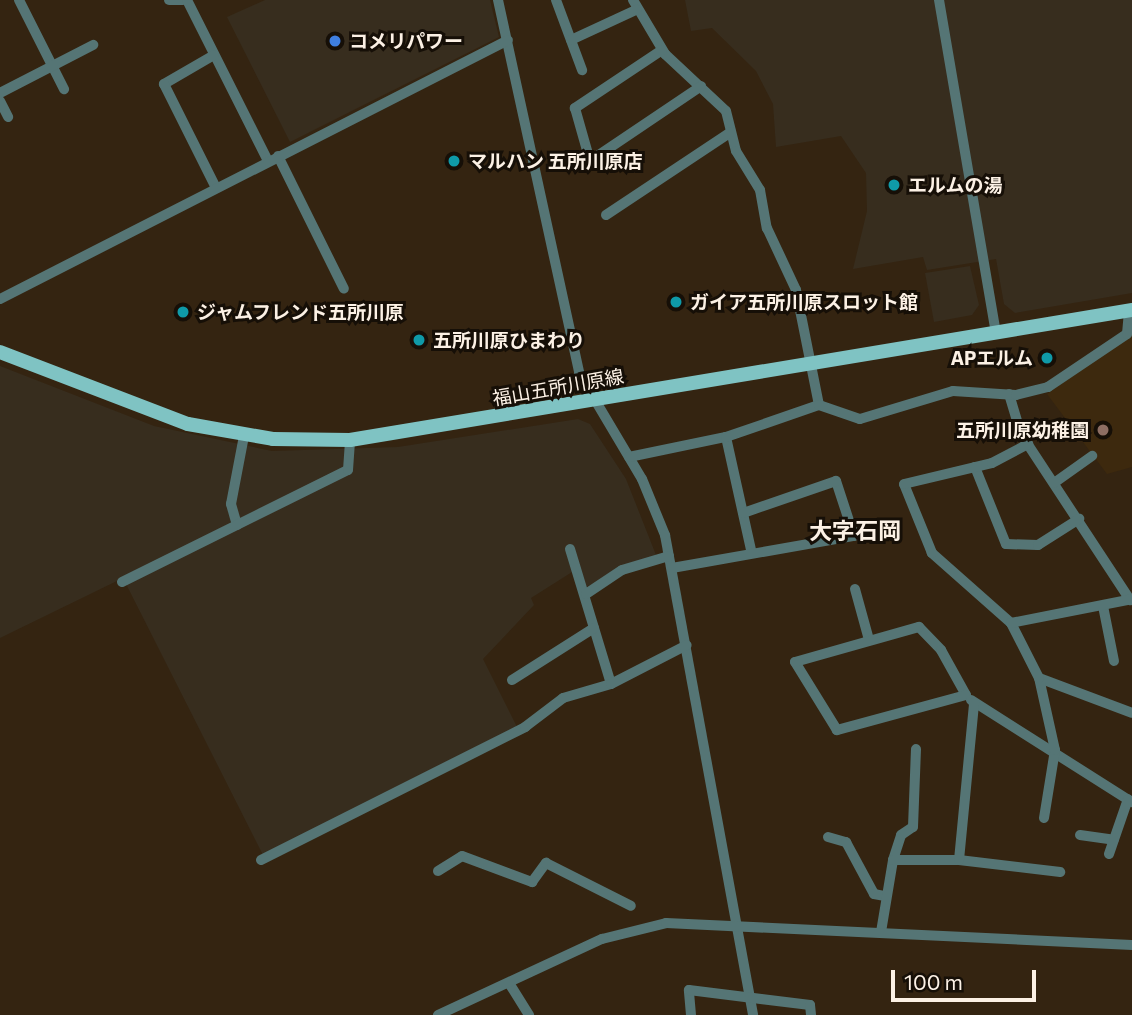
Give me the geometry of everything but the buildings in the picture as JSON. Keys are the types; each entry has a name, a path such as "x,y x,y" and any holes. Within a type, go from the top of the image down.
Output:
{"main road":[{"name":"福山五所川原線","path":"0,352 154,413 244,436 350,440 1130,310"}],"street":[{"path":"19,0 64,89"},
{"path":"169,0 185,0 344,289"},
{"path":"498,0 575,360 592,401 629,457 656,507 671,562 739,925 752,1015"},
{"path":"556,0 582,70"},
{"path":"939,0 996,333"},
{"path":"571,40 634,5 662,50 726,111 731,132 796,290 808,364 818,405"},
{"path":"0,299 508,40"},
{"path":"0,93 93,46"},
{"path":"662,50 575,108 590,161 701,86"},
{"path":"215,55 164,84 216,188"},
{"path":"0,102 8,117"},
{"path":"606,215 731,132"},
{"path":"629,457 726,437 818,405 860,419 953,391 1009,394 1048,387 1127,334 1130,310"},
{"path":"1009,394 1028,444 1131,600 1011,623"},
{"path":"237,525 231,505 244,436"},
{"path":"726,437 751,550"},
{"path":"122,582 348,470 350,440"},
{"path":"1028,444 975,467 904,484 932,554 1011,623 1039,678 1055,750 1044,818"},
{"path":"1054,483 1092,456"},
{"path":"975,467 1006,544 1038,545 1079,519"},
{"path":"586,594 622,570 854,536 836,481 743,513"},
{"path":"570,549 586,594 611,684"},
{"path":"855,589 869,640"},
{"path":"1103,606 1114,661"},
{"path":"970,699 837,730 795,662 919,627 941,650 970,699 1055,750 1130,800 1109,854"},
{"path":"512,680 594,628"},
{"path":"261,860 525,727 564,698 611,684 687,645"},
{"path":"1039,678 1132,713"},
{"path":"959,860 970,699"},
{"path":"881,932 884,896 893,860 901,835 913,827 916,750"},
{"path":"1080,835 1114,840"},
{"path":"828,837 846,842 874,894 884,896"},
{"path":"438,871 462,856 532,882 546,863 631,905"},
{"path":"893,860 959,860 1060,872"},
{"path":"438,1015 642,926 739,925 1132,945"},
{"path":"509,983 529,1015"},
{"path":"691,1015 689,990 810,1005 811,1015"}],"shaded area":[{"path":"265,0 490,0 499,37 290,142 227,17"},
{"path":"685,0 1132,0 1132,293 1015,313 1004,304 996,259 927,270 923,257 853,269 867,211 866,173 841,136 776,147 773,104 756,71 712,28 691,31"},
{"path":"970,266 979,305 972,315 934,322 925,273"},
{"name":"五所川原幼稚園","path":"1132,334 1132,467 1107,474 1047,394"},
{"path":"0,366 154,426 272,451 398,447 578,419 590,424 626,479 656,555 586,587 580,567 531,598 534,605 483,659 517,727 263,855 123,578 0,638"}],"place":[{"name":"コメリパワー","path":"335,41"},
{"name":"マルハン 五所川原店","path":"454,161"},
{"name":"エルムの湯","path":"894,185"},
{"name":"ガイア五所川原スロット館","path":"676,302"},
{"name":"ジャムフレンド五所川原","path":"183,312"},
{"name":"五所川原ひまわり","path":"419,340"},
{"name":"APエルム","path":"1047,358"},
{"name":"五所川原幼稚園","path":"1103,430"}],"district":[{"name":"大字石岡","path":"855,530"}]}
